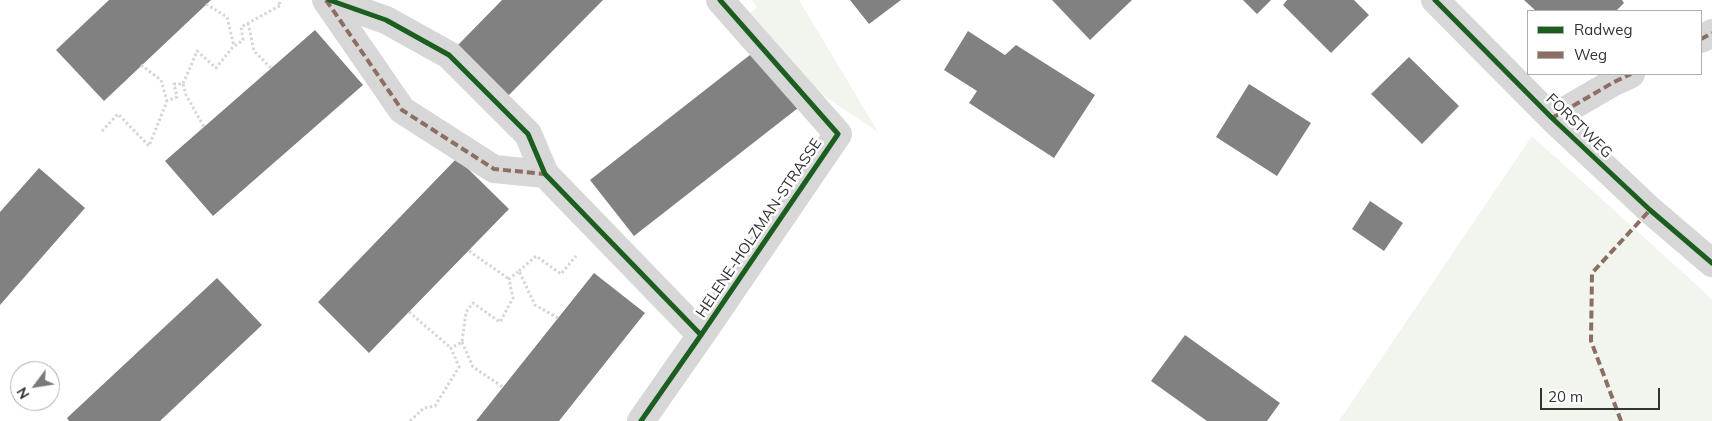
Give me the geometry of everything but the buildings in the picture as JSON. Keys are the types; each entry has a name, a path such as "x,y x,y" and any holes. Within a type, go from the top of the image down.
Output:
{"street":[{"name":"HELENE-HOLZMAN-STRASSE","path":"327,0 402,110 494,168 545,174"},
{"name":"HELENE-HOLZMAN-STRASSE","path":"327,0 386,20 449,55 528,134 545,174 700,335"},
{"name":"HELENE-HOLZMAN-STRASSE","path":"641,421 838,134 720,0"},
{"name":"FORSTWEG","path":"1435,0 1552,118 1650,210 1712,263"},
{"path":"1552,118 1629,75"}],"path":[{"path":"204,127 186,95 183,84 197,51 216,68 234,46 243,40 241,27 281,5 276,0"},
{"path":"206,4 227,17 234,46"},
{"path":"248,23 254,51 271,68"},
{"path":"102,131 118,114 149,146 167,101 160,80 141,65"},
{"path":"167,101 177,97 174,84 183,84"},
{"path":"469,251 510,279 513,298 500,322 473,303 466,312 462,342 473,367 504,387"},
{"path":"510,279 536,256 561,274 577,255"},
{"path":"519,271 535,305 558,318"},
{"path":"409,312 451,348 459,367 435,406 424,408 410,421"},
{"path":"451,348 462,342"}],"shaded area":[{"path":"752,0 799,0 878,132 809,86 747,16 757,7"},
{"path":"1532,136 1712,299 1712,421 1339,421"}],"marked path":[{"path":"326,0 402,110 494,169 545,174"},
{"path":"1702,38 1712,33"},
{"path":"1552,118 1629,75"},
{"path":"1621,421 1591,341 1592,273 1650,210"}],"cycle path":[{"path":"329,0 386,20 449,55 528,134 545,174 701,335 641,421"},
{"path":"701,335 838,134 720,0"},
{"path":"1435,0 1552,118 1650,210 1712,263"}]}
